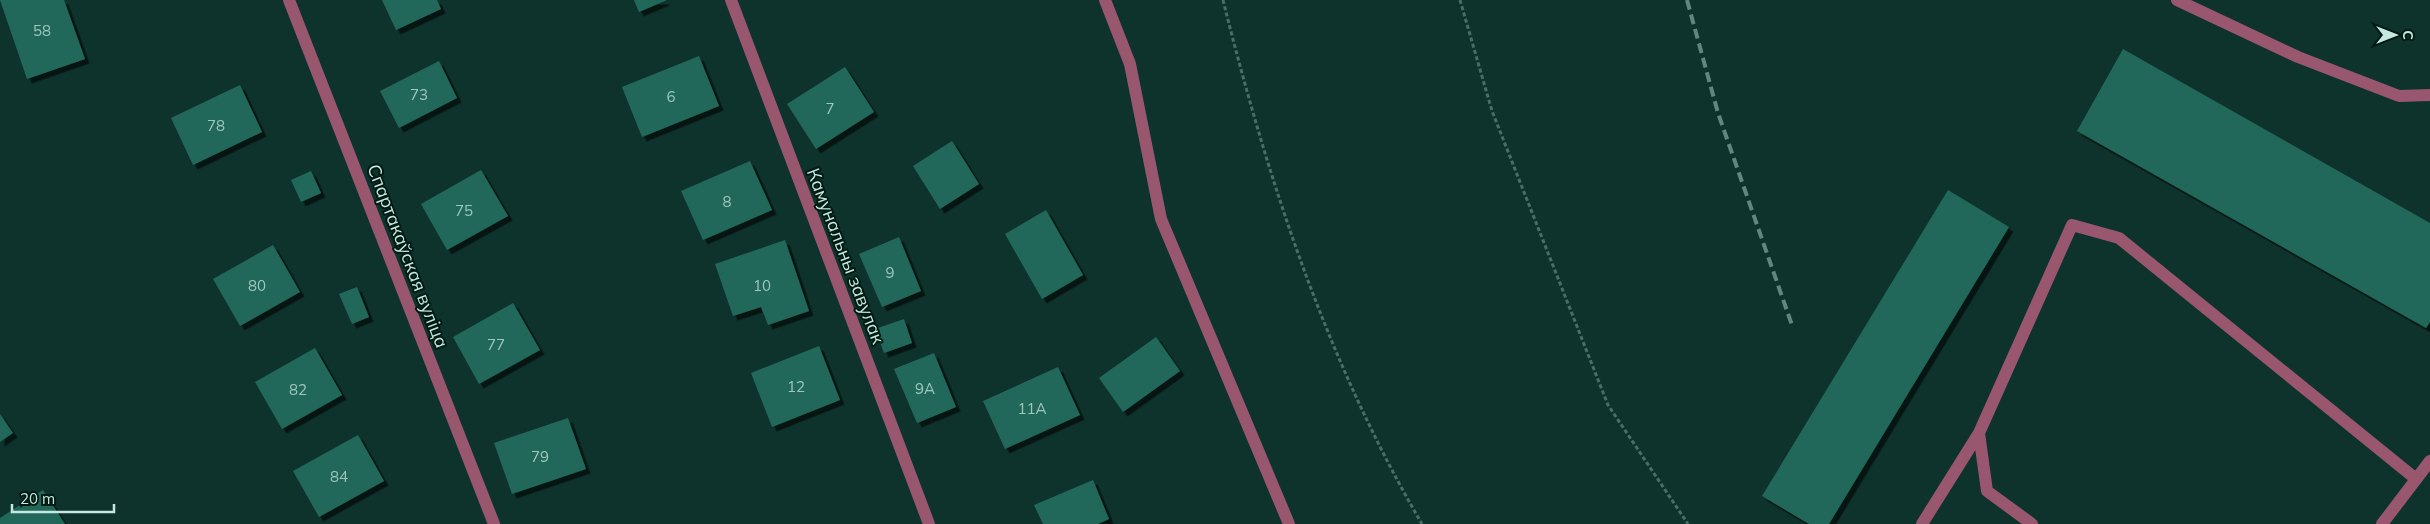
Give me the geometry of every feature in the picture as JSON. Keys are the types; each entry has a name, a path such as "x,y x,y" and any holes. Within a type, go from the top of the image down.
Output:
{"street":[{"name":"Спартакаўская вуліца","path":"289,0 494,524"},
{"name":"Камунальны завулак","path":"731,0 929,524"},
{"path":"1105,0 1130,64 1161,219 1289,524"},
{"path":"2177,0 2298,57 2399,96 2430,95"},
{"path":"1922,524 1979,433 2072,225 2119,238 2416,480"},
{"path":"1979,433 1987,491 2032,524"},
{"path":"2382,524 2430,461"}],"path":[{"path":"1223,0 1245,88 1271,174 1313,294 1392,474 1422,524"},
{"path":"1460,0 1492,111 1608,405 1688,524"}],"building":[{"path":"0,0 64,0 85,59 27,79"},
{"path":"382,0 437,0 441,9 396,30"},
{"path":"634,0 667,0 639,12"},
{"path":"2123,49 2430,223 2430,322 2426,328 2077,131"},
{"path":"699,56 719,106 642,137 622,87"},
{"path":"439,61 457,98 399,128 380,91"},
{"path":"845,67 874,112 816,149 787,104"},
{"path":"240,85 262,132 193,165 171,118"},
{"path":"952,141 979,184 940,209 913,166"},
{"path":"750,161 772,210 703,240 681,191"},
{"path":"481,170 508,216 447,250 421,204"},
{"path":"311,171 321,193 301,202 291,180"},
{"path":"1948,190 2009,227 1829,524 1809,524 1762,496"},
{"path":"1046,210 1083,275 1042,299 1005,234"},
{"path":"899,237 921,291 882,307 859,254"},
{"path":"785,240 809,311 768,325 761,307 733,316 715,264"},
{"path":"273,245 300,292 240,326 213,279"},
{"path":"357,287 369,317 352,324 339,294"},
{"path":"513,303 540,350 479,384 453,337"},
{"path":"904,319 912,343 884,353 875,329"},
{"path":"1156,337 1180,371 1123,412 1099,378"},
{"path":"819,346 840,400 772,427 751,373"},
{"path":"315,348 342,395 282,429 255,382"},
{"path":"934,353 956,407 917,423 894,369"},
{"path":"1058,367 1080,415 1005,449 983,401"},
{"path":"0,414 13,433 0,442"},
{"path":"568,418 586,469 512,494 494,443"},
{"path":"358,435 384,481 319,517 293,471"},
{"path":"1093,480 1109,519 1098,524 1043,524 1034,505"},
{"path":"43,490 65,524 0,524 0,518"}],"railway":[{"path":"1687,0 1718,113 1793,328"}]}
